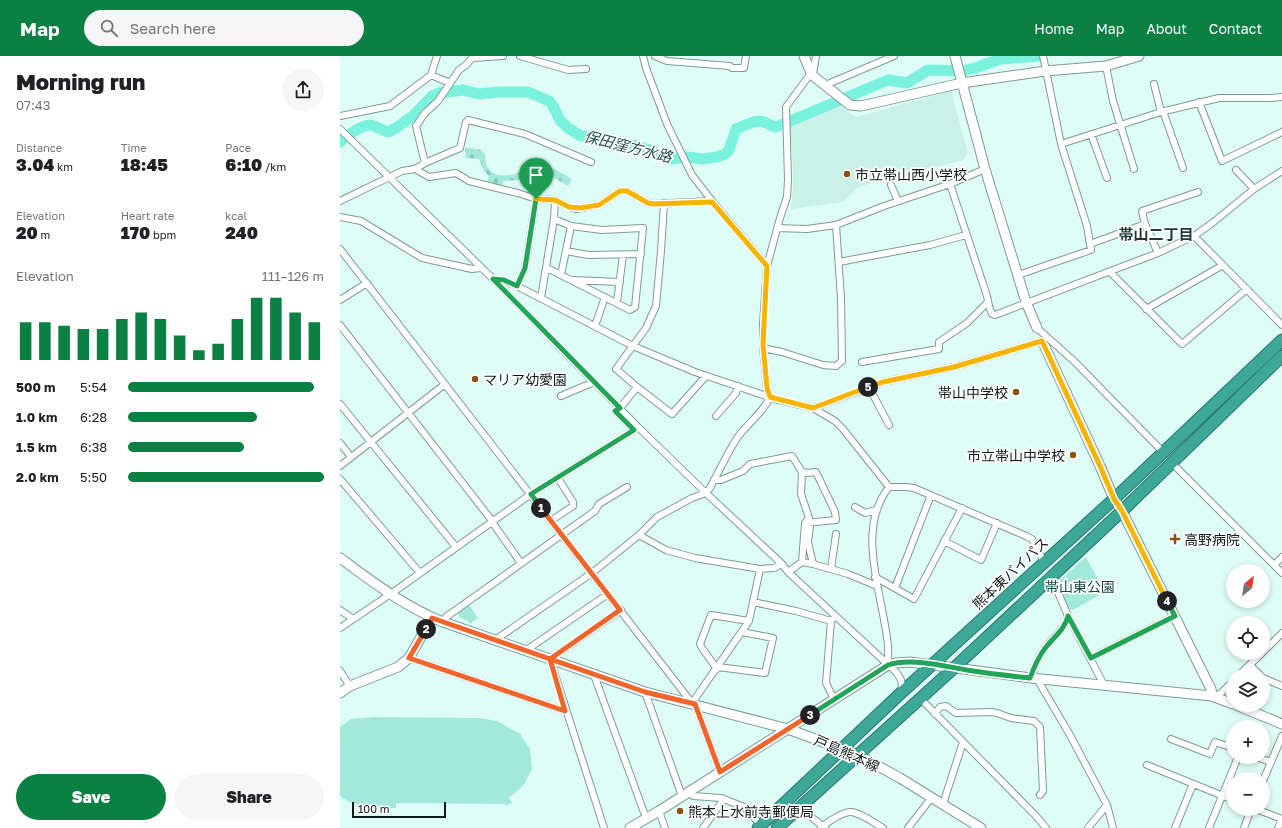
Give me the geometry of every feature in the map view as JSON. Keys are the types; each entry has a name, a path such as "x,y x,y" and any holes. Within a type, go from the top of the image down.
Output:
{"highway":[{"name":"熊本東バイパス","path":"760,827 901,693 1114,499 1282,340"},
{"path":"777,828 954,668 1122,511 1282,356"}],"street":[{"path":"340,116 390,106 431,75 437,56"},
{"path":"425,163 416,126 426,113 438,102 459,70 472,58 503,56"},
{"path":"520,56 568,70 586,69"},
{"path":"643,56 667,124 692,175 712,202 767,266"},
{"path":"655,56 667,61 744,68 746,56"},
{"path":"804,56 811,74 850,105 860,106 962,81 1045,71 1106,66 1139,56"},
{"path":"495,640 592,573 657,518 692,498 706,493 737,439 749,423 767,404 770,397 767,388 763,348 767,266 777,228 786,203 788,191 786,107 811,74 816,56"},
{"path":"826,87 830,83 894,56"},
{"path":"955,56 985,169 1026,302 1114,499 1122,511 1175,616 1211,689 1212,696"},
{"path":"1018,275 1091,250 1087,226 1061,144 1043,56"},
{"path":"1103,56 1113,101 1134,169"},
{"path":"431,75 450,83"},
{"path":"1154,84 1162,112 1183,168"},
{"path":"1061,144 1162,112 1199,102 1219,98 1282,97"},
{"path":"1199,102 1222,161 1282,132"},
{"path":"340,201 402,171 415,169 425,163 460,148 466,122 468,120 525,134 591,162"},
{"path":"340,129 493,279 706,493 782,564 833,619 888,665 900,677 903,685 901,693"},
{"path":"1091,134 1107,178"},
{"path":"415,169 429,177 456,173 469,181 536,199 555,200 573,208 588,208 599,205 620,191 627,191 648,203 712,202"},
{"path":"777,228 807,229 836,225 872,210 950,184 985,169"},
{"path":"1236,170 1254,189"},
{"path":"950,184 992,314 995,315 1158,253 1194,236 1254,189 1282,171"},
{"path":"891,185 898,201"},
{"path":"1158,253 1145,224 1142,211 1198,192"},
{"path":"517,286 525,268 536,199"},
{"path":"541,298 554,219 555,200"},
{"path":"664,203 662,251 656,306 646,328 616,369 672,414 706,376"},
{"path":"340,217 362,221 422,258 472,269 481,268"},
{"path":"547,268 617,302 630,310 635,307 643,228 602,230 571,226 554,219"},
{"path":"1090,244 1145,224"},
{"path":"763,348 782,352 822,365 836,366 842,361 841,298 836,225"},
{"path":"562,276 571,226"},
{"path":"839,262 930,245 966,235"},
{"path":"1194,236 1282,325"},
{"path":"340,249 694,704 720,772"},
{"path":"566,251 588,255 641,254"},
{"path":"617,302 623,255"},
{"path":"1146,309 1223,265"},
{"path":"1110,272 1182,344 1247,289"},
{"path":"493,279 504,280 633,346 706,376 770,397 813,408 835,421 843,429 889,487"},
{"path":"570,280 620,282"},
{"path":"340,300 367,283"},
{"path":"595,326 605,297"},
{"path":"862,362 939,349 938,342 966,323 988,302"},
{"path":"340,325 492,522 521,563"},
{"path":"1037,328 1075,362 1163,452"},
{"path":"813,408 883,382 954,367 1044,344"},
{"path":"561,396 594,382"},
{"path":"340,466 445,384"},
{"path":"716,416 736,393 738,386"},
{"path":"340,628 531,494 634,430 615,411 620,408 637,387"},
{"path":"869,387 890,425"},
{"path":"340,404 456,547"},
{"path":"340,443 351,457"},
{"path":"714,480 721,480 743,471 750,464 792,456 802,472 801,494 809,518 802,562"},
{"path":"1171,462 1282,573"},
{"path":"802,472 807,474 816,472 836,512 836,520 807,525"},
{"path":"555,518 573,506 573,502 558,478"},
{"path":"340,479 420,573"},
{"path":"889,487 906,486 914,488 1032,539 1044,562"},
{"path":"443,622 446,617 595,511 599,504 627,487"},
{"path":"888,665 888,638 875,577 872,537 876,510 889,487"},
{"path":"895,588 932,495"},
{"path":"854,507 865,512 876,510"},
{"path":"875,577 914,599 962,508"},
{"path":"944,541 981,560 996,523"},
{"path":"807,525 808,542 813,564"},
{"path":"639,534 653,544 675,553 700,559 760,569 774,568 782,564"},
{"path":"831,569 836,534"},
{"path":"1274,565 1282,557"},
{"name":"戸島熊本線","path":"340,558 389,594 432,618 645,692 788,729 858,755 900,778 981,828"},
{"path":"788,572 802,562 848,574 877,586"},
{"path":"694,704 749,621 760,569"},
{"path":"1051,576 1068,616 1104,685"},
{"path":"525,651 608,594"},
{"path":"754,602 833,619"},
{"path":"340,610 353,619"},
{"path":"604,828 565,711 550,659 620,610"},
{"path":"742,632 772,638 765,673 718,668 700,644 711,615 749,621"},
{"path":"1068,616 1065,624 1038,659 1034,678 1070,735 1107,805 1113,828"},
{"path":"1091,658 1175,616"},
{"path":"340,693 350,686 398,667 409,658 432,618"},
{"path":"833,619 826,684 834,699"},
{"path":"1270,644 1282,633"},
{"path":"409,658 565,711"},
{"path":"1247,668 1255,660"},
{"path":"630,828 888,665 895,663 910,662 1034,678 1212,696 1226,701"},
{"path":"1250,665 1253,668"},
{"path":"340,671 350,686"},
{"path":"594,675 646,818"},
{"path":"1270,681 1282,686"},
{"path":"1212,696 1220,694 1226,688"},
{"path":"645,692 686,794"},
{"path":"920,698 1046,828"},
{"path":"935,714 940,707 946,706 956,713 991,712 1011,718 1034,721 1040,727 1043,791 1040,794"},
{"path":"1253,712 1282,724"},
{"path":"1267,772 1282,736"},
{"path":"1171,739 1210,754 1215,742 1226,746"},
{"path":"943,804 963,742"},
{"path":"1208,828 1223,796 1235,764"},
{"path":"1146,765 1226,797"},
{"path":"1175,828 1193,784"},
{"path":"686,794 721,798 744,807 760,827"},
{"path":"908,828 932,797"},
{"path":"703,828 724,799"},
{"path":"1088,828 1107,805"},
{"path":"800,808 823,827 839,816 851,812 860,815 884,828"},
{"path":"659,811 665,828"},
{"path":"1270,814 1282,819 1278,828"},
{"path":"1244,828 1248,816"}],"shaded area":[{"path":"951,91 968,153 963,160 940,166 915,169 881,178 858,188 843,202 791,209 793,168 790,127 837,104 856,117"}],"green space":[{"path":"465,148 477,149 483,152 489,170 499,175 505,176 518,173 529,169 527,164 533,163 551,167 572,179 568,186 545,175 541,198 527,194 531,176 519,180 503,181 502,188 487,183 489,176 484,171 479,159 466,158"},
{"name":"帯山東公園","path":"1086,557 1103,589 1103,593 1073,610 1069,609 1057,583"},
{"path":"469,605 478,618 470,624 468,621 459,617 459,612"},
{"path":"375,717 479,718 497,721 520,734 530,749 532,769 524,785 509,798 512,803 506,806 505,804 396,803 396,808 389,808 352,803 340,796 340,727 351,719"}],"waterway":[{"name":"保田窪方水路","path":"340,142 354,131 366,125 370,125 388,132 414,115 432,96 439,93 463,90 479,94 528,92 549,101 560,120 568,128 581,136 621,142 650,150 672,159 687,157 702,159 717,157 725,154 729,150 736,129 753,122 761,121 776,127 888,80 907,83 928,70 963,71 1000,59 1040,56"}],"place":[{"name":"市立帯山西小学校","path":"847,174"},
{"name":"マリア幼愛園","path":"475,379"},
{"name":"帯山中学校","path":"1016,392"},
{"name":"市立帯山中学校","path":"1073,455"},
{"name":"高野病院","path":"1175,539"},
{"name":"熊本上水前寺郵便局","path":"680,811"}],"district":[{"name":"帯山二丁目","path":"1156,234"}],"route":[{"path":"536,199 525,268 517,286 504,280 493,279 620,408 615,411 634,430 531,494 620,610 550,659 565,711 409,658 432,618 550,659 565,665 645,692 695,704 720,772 888,665 910,662 1030,678 1038,659 1060,632 1067,621 1068,616 1091,658 1175,616 1122,511 1114,499 1052,360 1042,341 954,367 883,382 813,408 806,405 775,399 770,397 767,388 763,348 767,266 712,202 653,204 648,203 627,191 615,193 599,205 588,208 576,209 555,200 536,199"}]}
